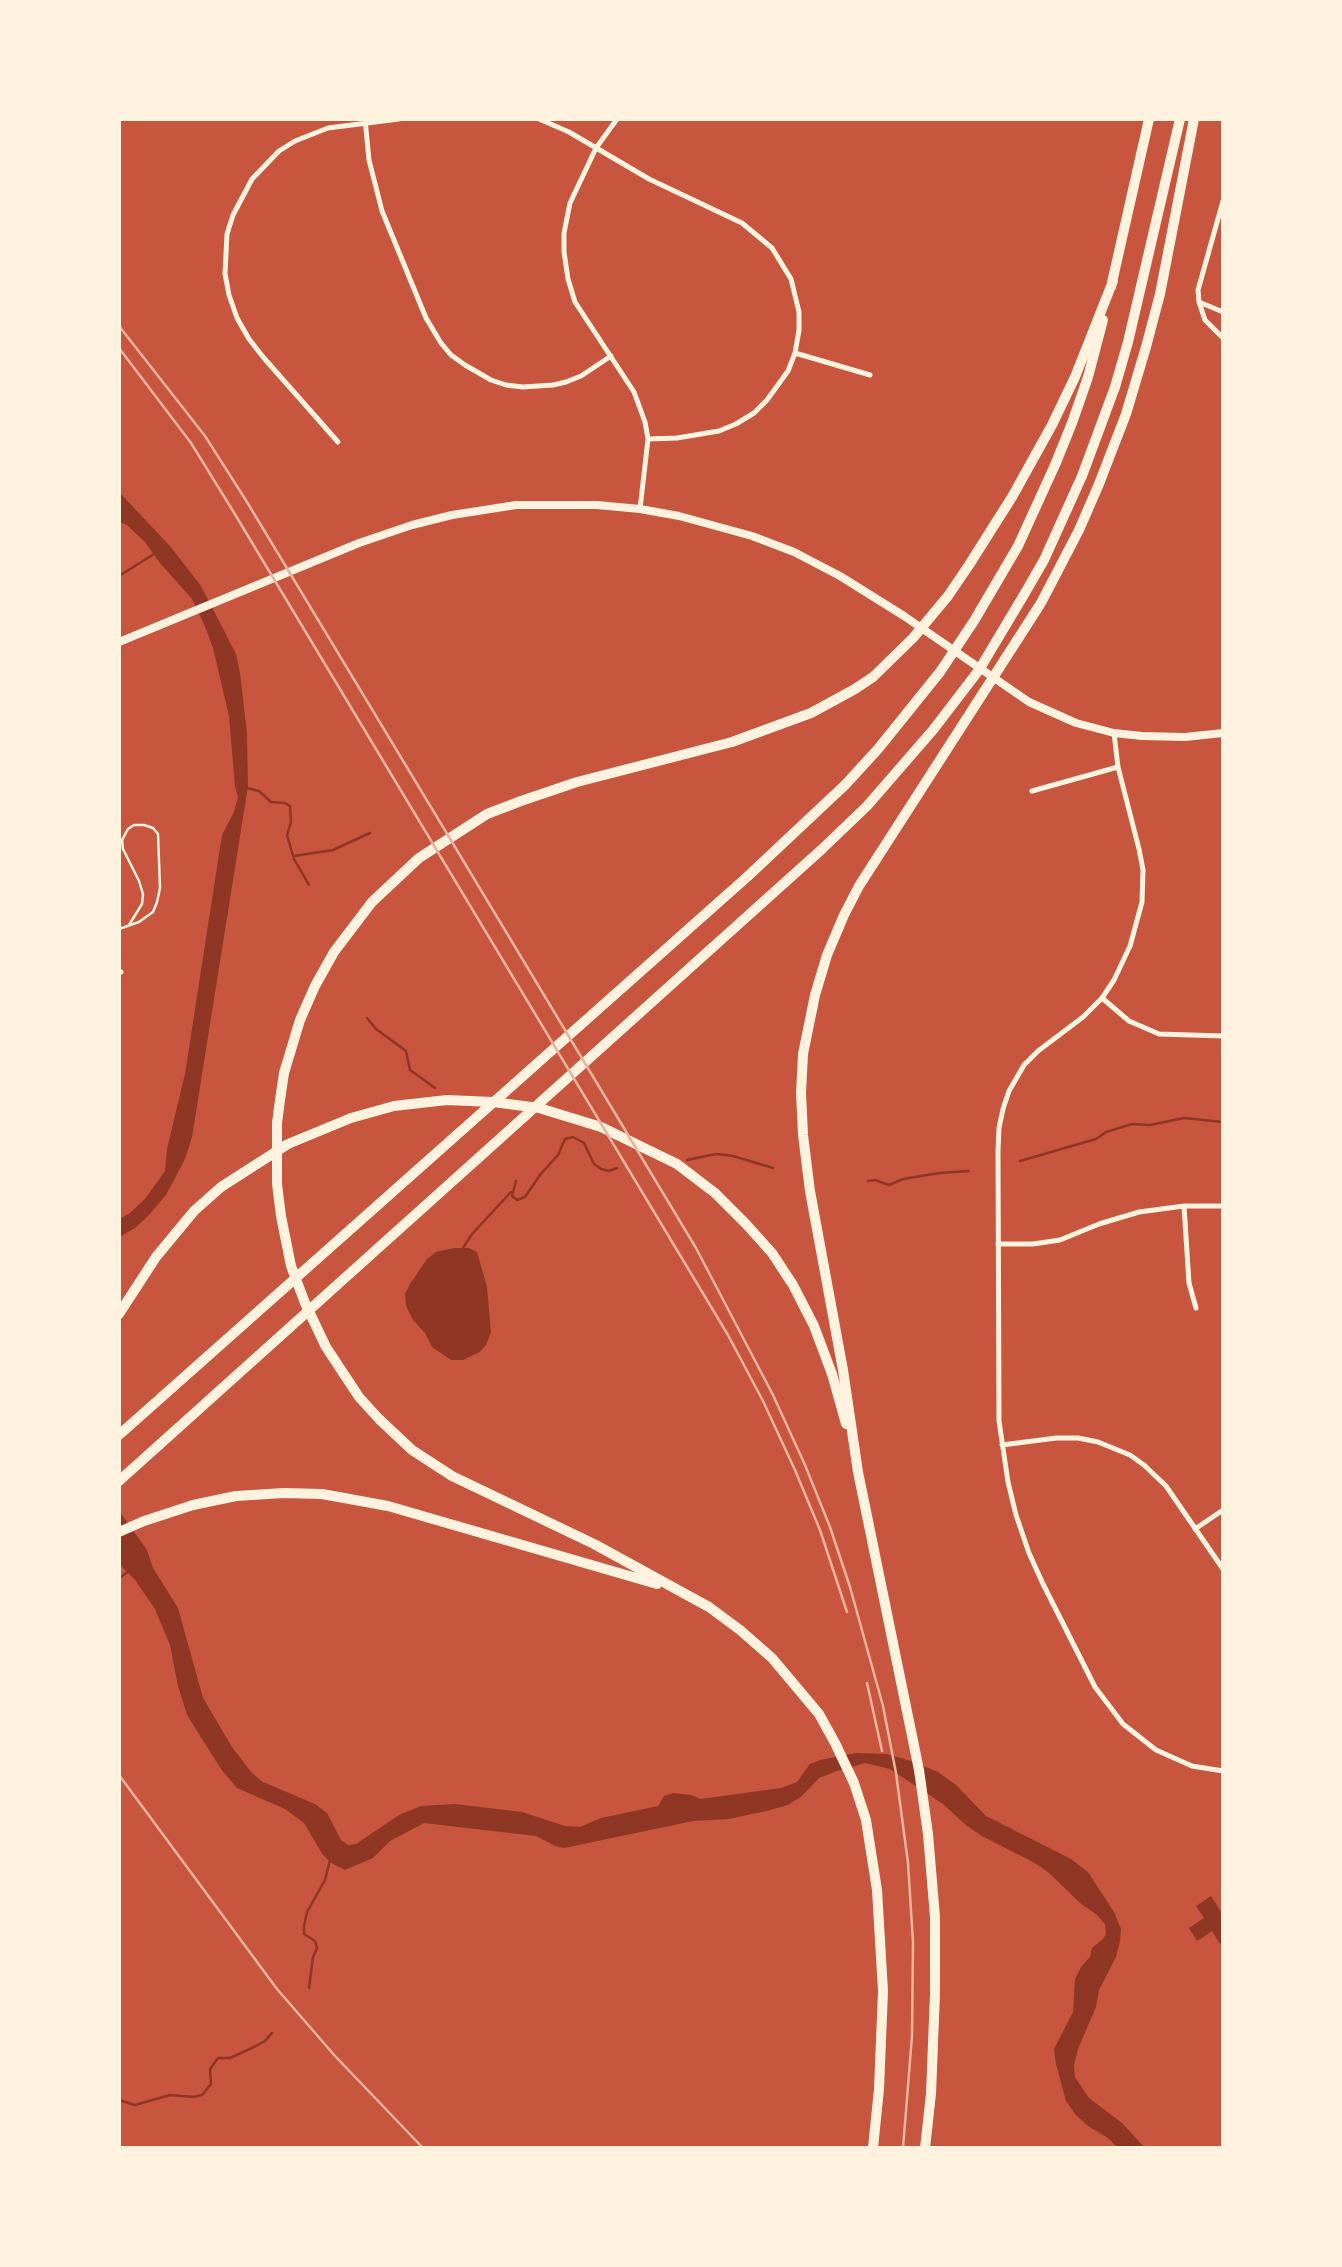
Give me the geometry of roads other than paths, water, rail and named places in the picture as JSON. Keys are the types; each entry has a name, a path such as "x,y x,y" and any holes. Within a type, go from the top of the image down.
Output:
{"highway":[{"path":"119,1435 747,877 845,785 940,671 1006,567 1051,476 1088,377 1113,282 1149,119"},
{"path":"119,1481 766,901 867,806 933,730 979,670 999,637 1044,560 1082,476 1111,399 1142,289 1180,119"},
{"path":"925,2148 934,2037 935,1946 928,1834 919,1770 859,1472 810,1191 803,1135 803,1054 814,995 827,955 859,886 1041,603 1099,484 1126,414 1160,294 1194,119"},
{"path":"873,2148 883,1991 874,1858 854,1783 835,1743 800,1689 772,1658 709,1607 594,1544 452,1476 412,1450 359,1397 326,1347 291,1266 281,1216 276,1163 277,1123 284,1073 300,1020 315,986 334,952 353,926 399,875 445,840 487,814 577,782 769,730 811,713 873,677 913,638 948,596 991,531 1052,425 1075,377 1113,282"},
{"path":"119,1314 174,1234 194,1211 249,1167 298,1139 340,1122 394,1106 447,1100 539,1108 601,1127 659,1154 695,1176 715,1193 772,1253 793,1285 814,1326 832,1374 859,1472"},
{"path":"119,1532 193,1505 236,1496 322,1494 388,1506 683,1592"}],"main road":[{"path":"119,642 388,532 452,515 516,505 597,505 640,509 710,523 794,552 840,576 904,616 1018,695 1065,719 1114,733 1171,737 1223,733"}],"street":[{"path":"338,442 249,340 237,318 225,274 227,234 252,179 287,146 328,128 365,121 399,119"},
{"path":"539,119 569,132 649,179 742,223 772,248 787,272 796,295 799,330 788,371 754,413 736,425 700,435 648,439"},
{"path":"617,119 596,148 570,203 564,233 564,252 575,302 634,393 648,439 640,509"},
{"path":"365,121 369,160 382,211 426,318 441,343 452,355 491,380 523,387 566,382 581,376 611,356"},
{"path":"1223,201 1199,290 1199,302 1205,320 1223,338"},
{"path":"1199,302 1223,312"},
{"path":"794,353 870,375"},
{"path":"1114,733 1118,767 1136,832 1143,886 1139,916 1130,946 1114,980 1102,998 1024,1065 1009,1091 999,1128 998,1403 1002,1445 1016,1515 1029,1553 1109,1708 1123,1724 1156,1750 1192,1766 1223,1771"},
{"path":"1032,791 1118,767"},
{"path":"1102,998 1129,1021 1160,1034 1223,1037"},
{"path":"998,1244 1033,1244 1060,1240 1139,1212 1184,1206 1223,1206"},
{"path":"1184,1206 1189,1283 1196,1308"},
{"path":"1002,1445 1056,1438 1098,1441 1130,1455 1156,1476 1223,1569"},
{"path":"1195,1529 1223,1510"}],"lane":[{"path":"119,929 139,922 153,912 160,888 158,834 153,828 144,825 134,825 128,829 122,840 123,849 143,894 142,904 129,925"}],"waterway":[{"path":"119,576 154,554"},
{"path":"247,788 259,791 271,802 290,806 291,822 287,835 294,859 309,885"},
{"path":"294,856 333,850 370,833"},
{"path":"367,1018 376,1029 406,1051 410,1070 435,1088"},
{"path":"1020,1161 1096,1139 1106,1132 1132,1124 1150,1125 1184,1118 1223,1122"},
{"path":"516,1181 512,1196 517,1200 525,1197 558,1155 565,1139 573,1137 584,1143 594,1164 601,1169 609,1171 617,1168"},
{"path":"687,1160 716,1154 733,1156 773,1168"},
{"path":"868,1181 875,1180 889,1185 903,1179 969,1171"},
{"path":"463,1248 472,1234 511,1192"},
{"path":"119,1578 131,1570"},
{"path":"309,1988 313,1957 317,1948 315,1941 304,1934 304,1926 307,1912 325,1880 330,1860"},
{"path":"119,2100 135,2105 170,2095 202,2095 211,2084 210,2069 218,2058 230,2058 254,2047 272,2033"}],"railway":[{"path":"119,326 205,436 452,842 696,1248 773,1395 805,1465 850,1587 883,1706 896,1773 908,1863 913,1942 912,2036 903,2148"},
{"path":"119,348 191,443 233,511 728,1335 795,1470 820,1530 847,1612"},
{"path":"867,1683 882,1751"},
{"path":"119,1775 277,1989 335,2056 423,2148"}]}
